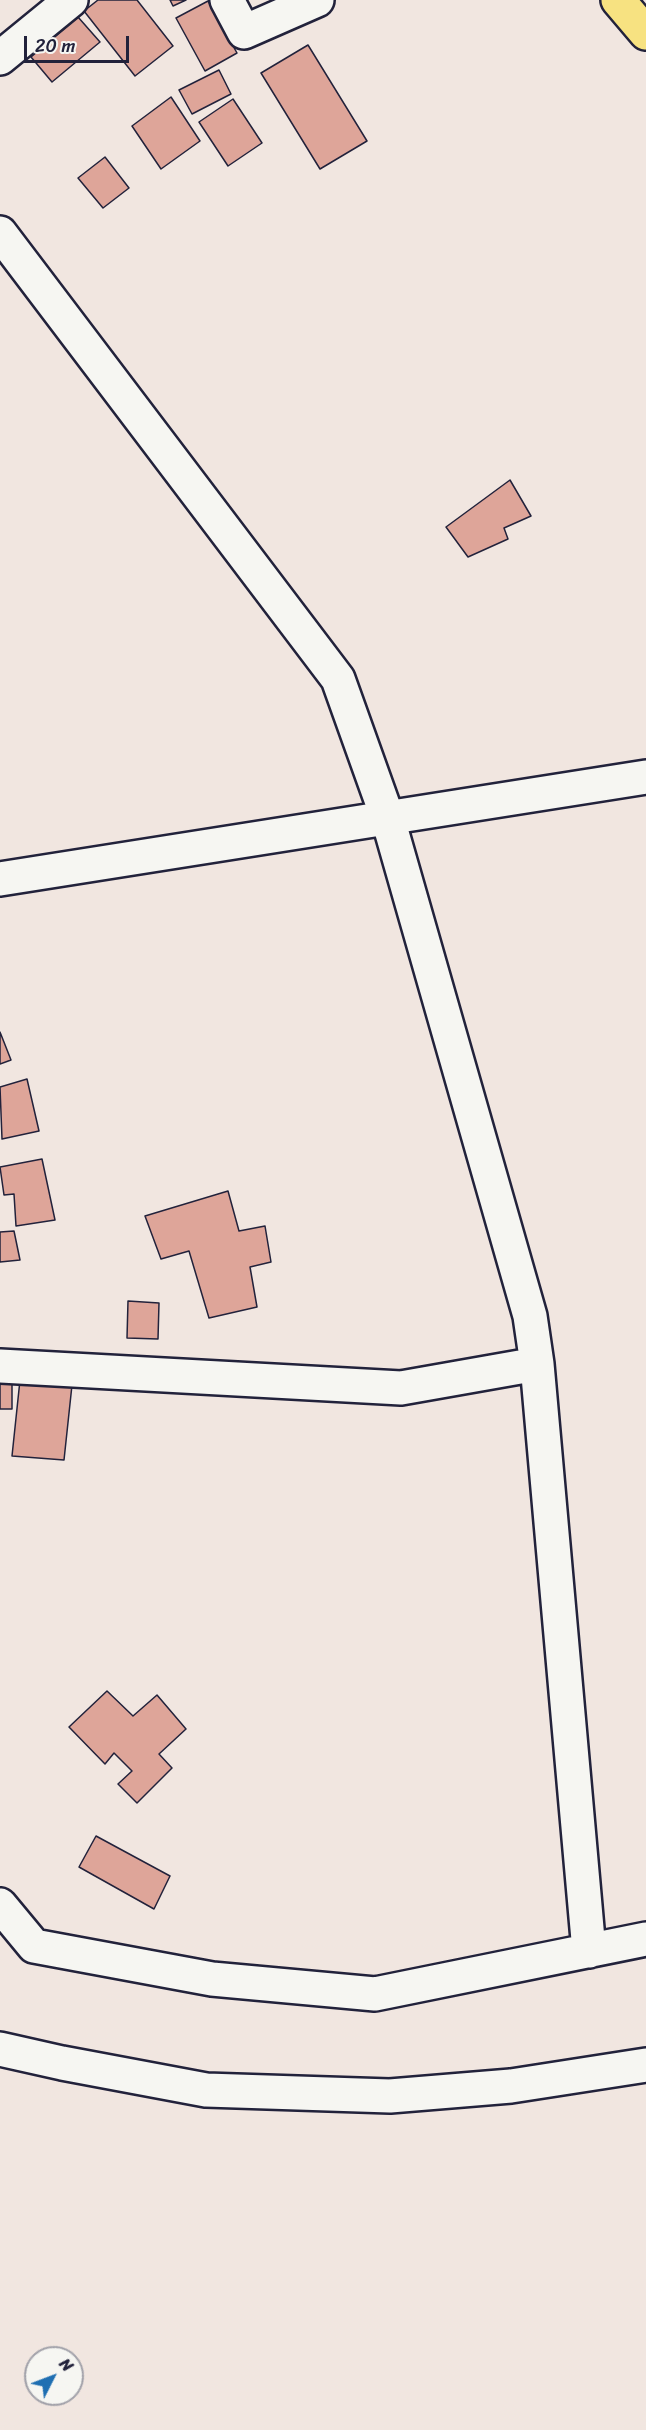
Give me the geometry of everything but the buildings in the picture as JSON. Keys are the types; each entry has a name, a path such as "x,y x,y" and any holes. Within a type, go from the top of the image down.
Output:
{"highway":[{"path":"618,0 646,33"}],"street":[{"path":"0,58 71,0"},
{"path":"227,0 244,32 317,0"},
{"path":"0,233 338,679 388,819 531,1316 589,1951"},
{"path":"0,879 646,777"},
{"path":"0,1366 401,1388 537,1364"},
{"path":"0,1905 34,1946 212,1979 375,1994 646,1939"},
{"path":"0,2049 206,2090 390,2096 511,2086 646,2065"}]}
